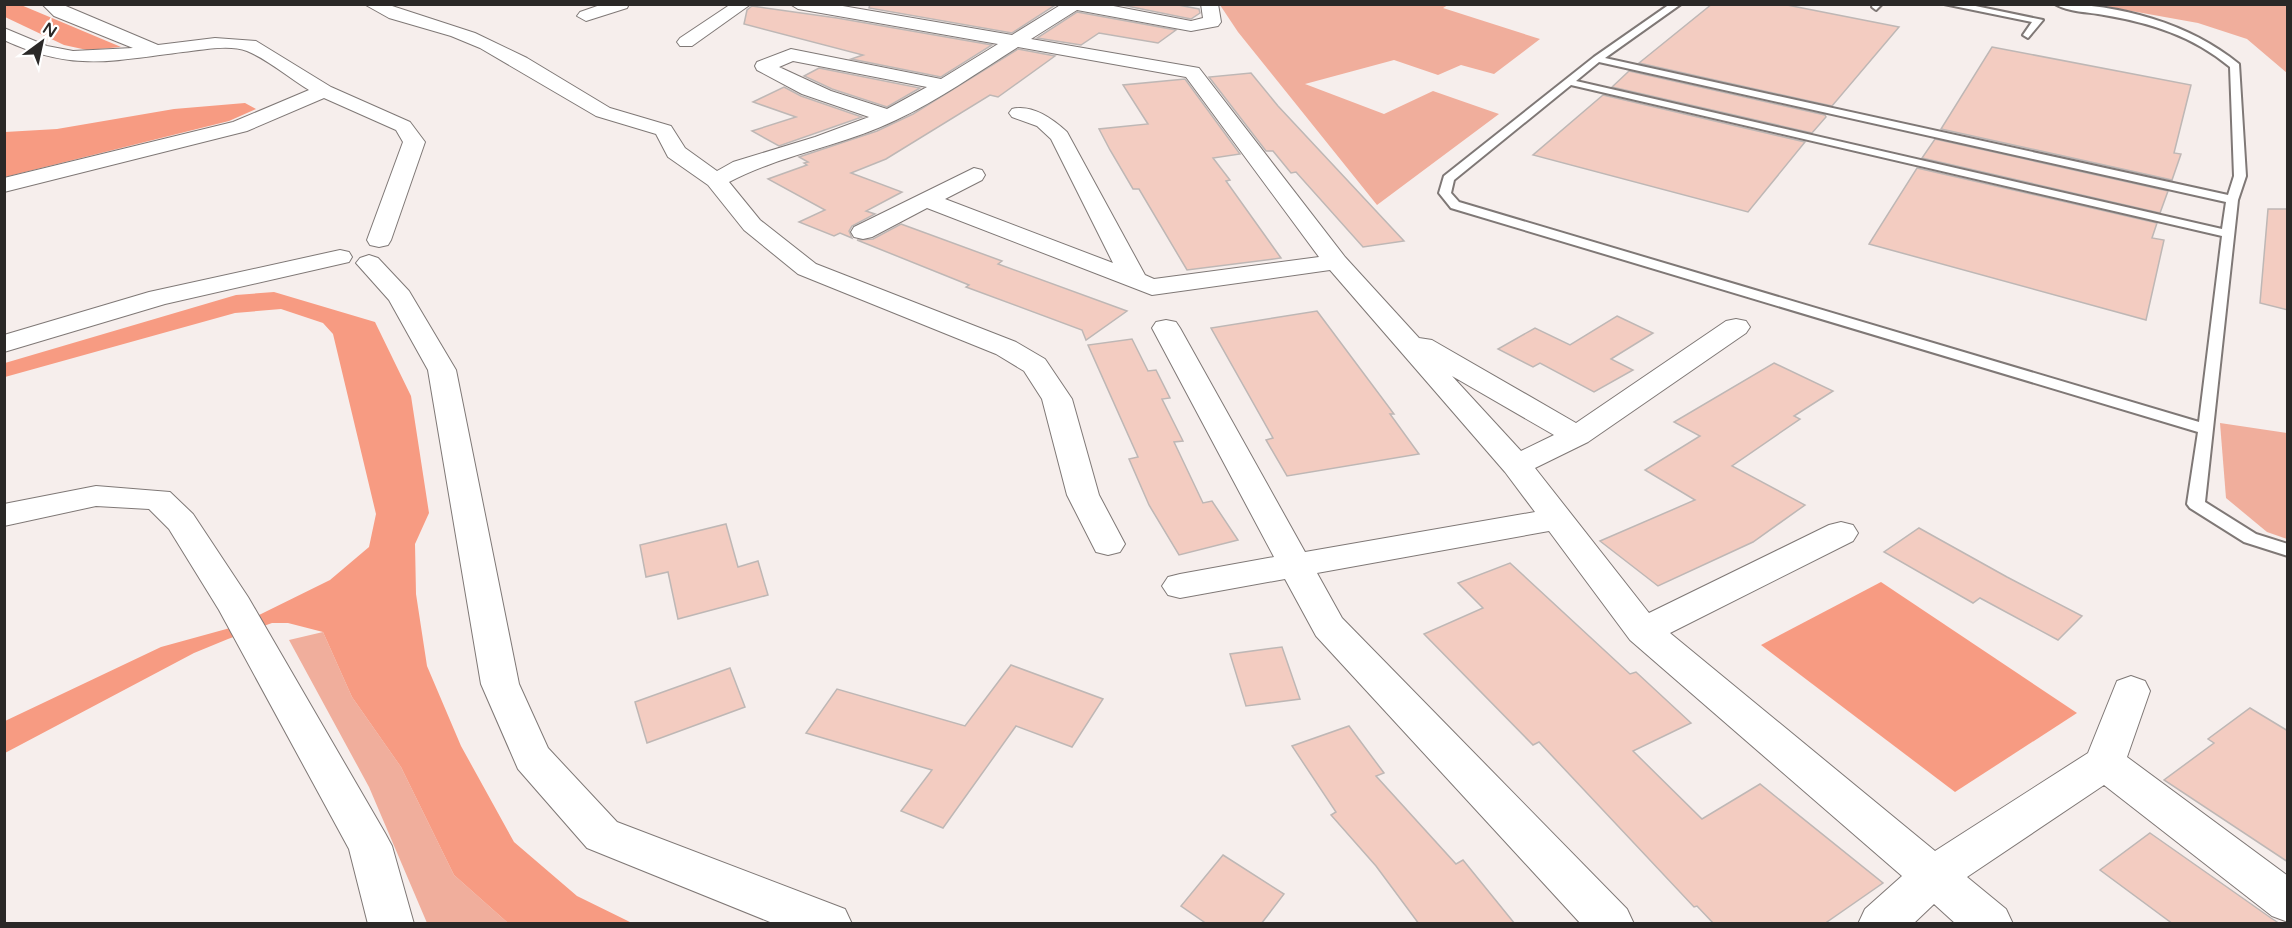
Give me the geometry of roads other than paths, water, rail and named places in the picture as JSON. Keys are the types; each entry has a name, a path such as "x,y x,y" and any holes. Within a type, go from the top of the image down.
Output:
{"street":[{"path":"50,4 60,12 157,51"},
{"path":"372,4 408,19 438,25 471,38 603,112 623,120 650,124 664,130 676,152 716,180 752,225 807,269 1006,348 1035,365 1057,399 1083,495 1108,544"},
{"path":"586,16 621,4"},
{"path":"686,42 743,4"},
{"path":"798,4 1192,72 1336,262 1516,465 1643,631 1990,924"},
{"path":"716,180 741,167 823,142 889,116 944,85 1073,5 1191,26 1212,22 1209,4"},
{"path":"4,33 48,52 73,57 157,51 215,43 250,45 324,91 403,126 414,142 363,253"},
{"path":"889,116 834,100 793,84 764,66 791,55 944,85"},
{"path":"4,185 240,127 324,91"},
{"path":"1019,113 1044,122 1060,136 1135,281"},
{"path":"863,232 974,175"},
{"path":"927,200 1152,287 1336,262"},
{"path":"4,344 158,298 363,253"},
{"path":"363,253 400,297 442,370 500,684 532,759 602,835 830,924"},
{"path":"1516,465 1577,436 1736,327"},
{"path":"1166,328 1329,627 1611,924"},
{"path":"1399,333 1577,436"},
{"path":"4,515 96,496 158,499 181,522 259,647 370,846 392,924"},
{"path":"1180,586 1293,564 1556,519"},
{"path":"1643,631 1841,533"},
{"path":"1881,924 1934,875 2105,763 2131,691"},
{"path":"2105,763 2288,902"}],"lane":[{"path":"1677,4 1597,59 1448,179 1445,194 1455,205 2206,429"},
{"path":"1948,4 2038,21 2028,35"},
{"path":"2059,4 2123,16 2189,36 2218,50 2235,66 2240,176 2232,200 2196,504 2250,538 2288,550"},
{"path":"1597,59 2232,200"},
{"path":"1569,82 2229,234"}]}
